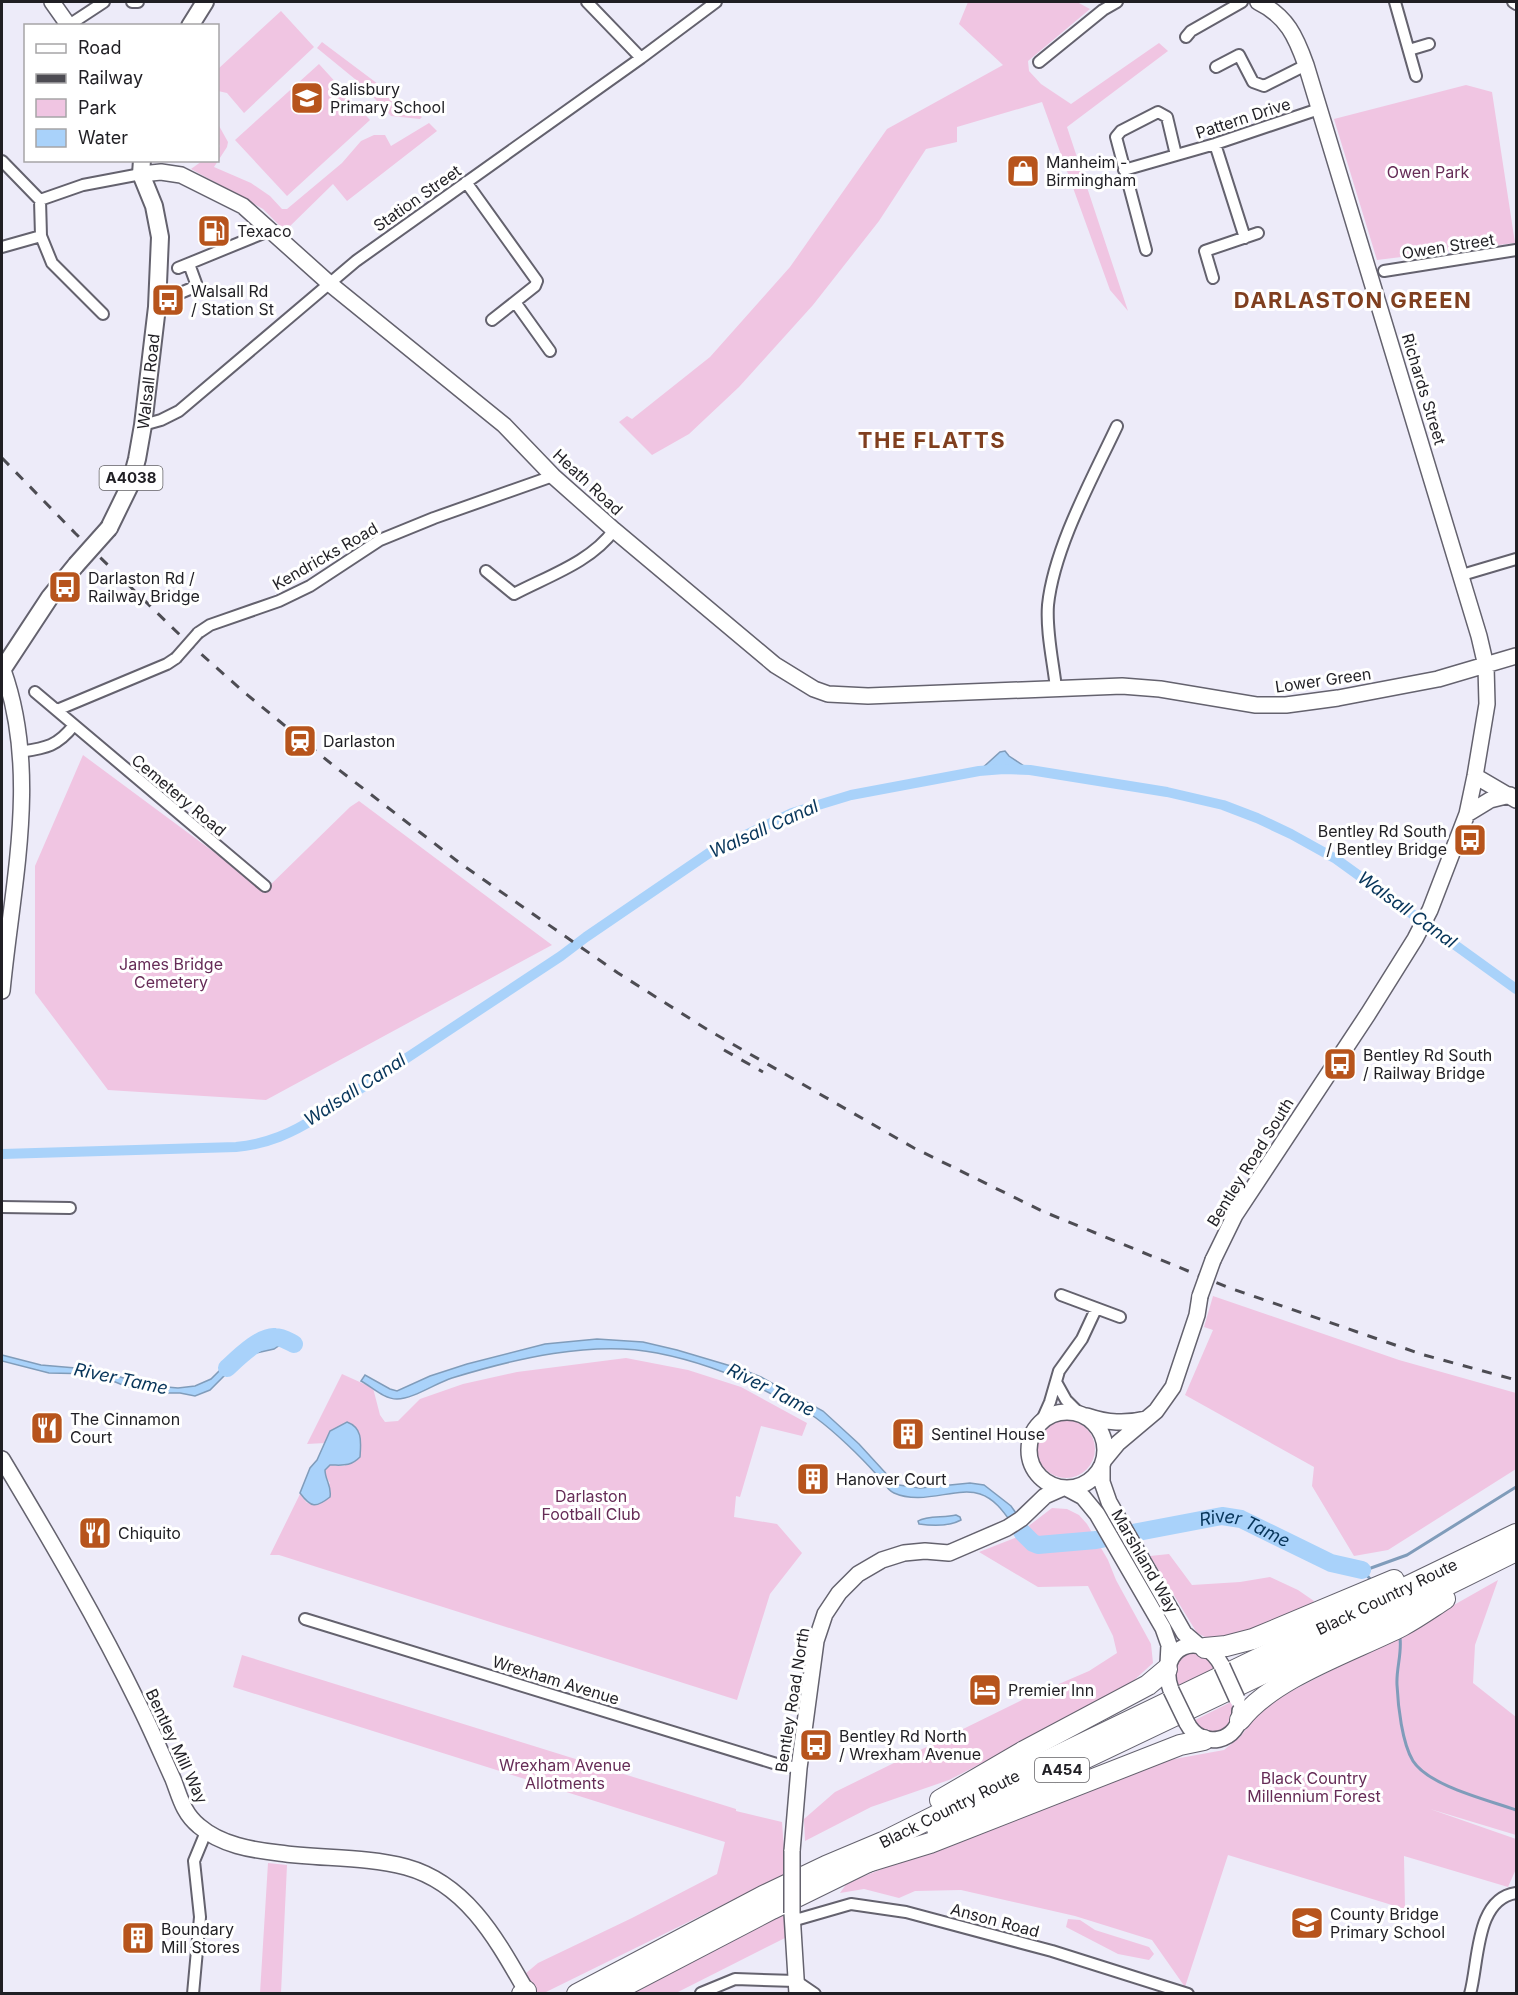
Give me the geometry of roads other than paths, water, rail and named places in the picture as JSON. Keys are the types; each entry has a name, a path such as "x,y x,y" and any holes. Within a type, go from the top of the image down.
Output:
{"highway":[{"path":"1202,1647 1226,1646 1253,1639 1403,1576 1514,1545"},
{"path":"1240,1720 1252,1706 1273,1691 1320,1665 1404,1625 1514,1545"},
{"name":"Black Country Route","path":"609,1994 868,1862 1404,1607 1514,1545"},
{"name":"Black Country Route","path":"577,1994 763,1896 883,1842 1017,1775 1514,1545"},
{"path":"826,1866 1024,1751 1148,1685 1167,1666"},
{"path":"868,1862 930,1843 1180,1744 1204,1740"}],"main road":[{"path":"191,24 205,2"},
{"name":"Walsall Road","path":"2,670 51,597 109,528 130,485 143,425 161,255 158,220 141,167"}],"street":[{"path":"52,2 68,24"},
{"path":"71,24 105,2"},
{"path":"132,2 138,2"},
{"path":"587,2 641,58"},
{"name":"Station Street","path":"143,425 161,420 190,404 356,261 716,2"},
{"path":"1039,62 1103,10 1117,2"},
{"path":"1185,37 1191,31 1242,2"},
{"name":"Richards Street","path":"1258,2 1281,17 1295,35 1306,65 1462,575 1486,666"},
{"path":"1395,2 1416,76"},
{"path":"1409,50 1430,44"},
{"path":"1216,67 1239,55 1253,82 1264,86 1306,65"},
{"name":"Pattern Drive","path":"1124,170 1215,144 1319,109"},
{"path":"1146,250 1116,137 1121,131 1158,112 1167,117 1176,155"},
{"path":"1215,144 1245,238"},
{"path":"2,161 40,200 41,236 52,263 103,314"},
{"path":"40,200 141,167"},
{"name":"Heath Road","path":"141,167 181,175 243,206 330,284 504,425 553,476 740,638 775,665 814,689 835,695 868,696 1056,688"},
{"path":"466,182 537,281 536,286 492,320"},
{"path":"178,294 197,286 183,266 271,230"},
{"path":"1214,278 1204,251 1258,234"},
{"path":"2,247 41,236"},
{"name":"Owen Street","path":"1384,271 1516,250"},
{"path":"515,302 550,351"},
{"path":"1056,688 1048,625 1048,605 1054,576 1074,517 1118,426"},
{"name":"Kendricks Road","path":"57,710 167,664 176,658 198,633 210,625 310,586 380,540 434,518 553,476"},
{"path":"486,571 514,594 591,554 604,544 614,530"},
{"path":"1462,575 1516,559"},
{"name":"Lower Green","path":"1056,688 1122,686 1256,705 1286,705 1338,698 1438,678 1516,656"},
{"path":"1467,814 1486,704 1486,666"},
{"path":"2,670 10,691 19,752 20,832 2,991"},
{"name":"Cemetery Road","path":"35,692 265,886"},
{"path":"19,752 49,747 57,743 74,725"},
{"path":"1475,776 1513,798"},
{"path":"1467,814 1490,800 1513,798"},
{"name":"Bentley Road South","path":"1103,1463 1118,1443 1162,1404 1173,1387 1197,1315 1200,1296 1213,1260 1235,1215 1415,939 1430,910 1467,814"},
{"path":"2,1207 70,1208"},
{"path":"1061,1295 1120,1317"},
{"path":"1056,1382 1062,1395 1100,1430 1105,1450 1103,1463 1090,1481 1081,1486 1066,1488 1051,1485 1042,1480 1034,1471 1028,1455 1028,1445 1034,1429 1042,1420 1050,1402 1059,1371 1082,1339 1096,1309"},
{"path":"1042,1420 1066,1411 1112,1423 1134,1422 1148,1418"},
{"name":"Bentley Mill Way","path":"2,1459 83,1599 140,1705 184,1809 190,1818 206,1832 249,1850 382,1863 405,1867 438,1881 478,1914 526,1993"},
{"name":"Marshland Way","path":"1103,1463 1102,1482 1118,1520 1184,1633 1202,1647"},
{"path":"1026,1513 1032,1493 1034,1471"},
{"name":"Marshland Way","path":"1066,1488 1088,1502 1102,1522 1163,1628 1169,1645 1167,1666"},
{"name":"Bentley Road North","path":"797,1987 792,1917 792,1851 799,1768 816,1641 825,1614 839,1593 858,1574 882,1560 904,1553 926,1551 949,1553 1007,1528 1017,1522 1045,1496 1066,1488"},
{"name":"Wrexham Avenue","path":"305,1619 780,1765 799,1768"},
{"path":"1187,1646 1202,1647 1215,1655 1237,1699 1240,1710 1240,1720 1229,1735 1218,1739 1204,1740 1194,1734 1171,1690 1167,1666 1176,1652 1187,1646"},
{"path":"193,1994 200,1917 194,1861 206,1832"},
{"path":"1472,1993 1487,1914 1503,1897 1516,1893"},
{"name":"Anson Road","path":"792,1917 851,1904 906,1912 1052,1951 1188,1994"},
{"path":"706,1993 735,1979 797,1987 815,1994"}],"water":[{"path":"1005,751 1030,770 979,771 1000,752"},
{"path":"270,1330 296,1339 294,1344 280,1345 274,1349 252,1354 231,1369 210,1390 195,1396 159,1393 125,1386 96,1374 49,1373 2,1361 2,1355 41,1365 99,1370 145,1385 178,1388 195,1386 211,1379 242,1348"},
{"path":"597,1339 643,1342 677,1350 761,1377 823,1411 899,1485 920,1488 970,1483 984,1485 1011,1506 1033,1537 1041,1540 1038,1549 1022,1537 1004,1512 989,1498 971,1492 916,1498 894,1493 847,1444 813,1416 741,1379 674,1357 632,1350 606,1349 553,1354 476,1371 397,1399 383,1395 361,1381 365,1375 397,1391 430,1376 467,1364 545,1344"},
{"path":"347,1422 358,1432 361,1441 360,1457 350,1464 330,1465 325,1470 330,1497 317,1505 311,1504 300,1493 310,1468 317,1460 330,1431"},
{"path":"956,1515 961,1520 946,1525 919,1524 918,1521 926,1518"}],"waterway":[{"name":"Walsall Canal","path":"2,1154 236,1147 279,1137 319,1116 561,956 712,851 792,813 851,795 979,771 1030,770 1167,792 1223,805 1257,818 1336,859 1516,989"},
{"name":"River Tame","path":"227,1368 250,1348 269,1337 280,1338 294,1344"},
{"path":"1362,1570 1407,1555 1516,1487"},
{"name":"River Tame","path":"1022,1532 1038,1545 1096,1540 1222,1516 1241,1519 1331,1563 1362,1570"},
{"name":"River Tame","path":"1362,1570 1372,1581"},
{"name":"River Tame","path":"1400,1638 1398,1703 1403,1735 1413,1761 1421,1770 1445,1785 1516,1810"}],"railway":[{"path":"2,458 182,637 245,693 334,766 461,864 618,973 708,1030 914,1148 1042,1211 1227,1287 1424,1355 1516,1380"},
{"path":"724,1050 763,1072"}],"place":[{"name":"Salisbury Primary School","path":"307,98"},
{"name":"Manheim - Birmingham","path":"1023,171"},
{"name":"Texaco","path":"214,231"},
{"name":"Walsall Rd / Station St","path":"168,300"},
{"name":"Darlaston Rd / Railway Bridge","path":"65,587"},
{"name":"Darlaston","path":"300,741"},
{"name":"Bentley Rd South / Bentley Bridge","path":"1470,840"},
{"name":"Bentley Rd South / Railway Bridge","path":"1340,1064"},
{"name":"The Cinnamon Court","path":"47,1428"},
{"name":"Sentinel House","path":"908,1434"},
{"name":"Hanover Court","path":"813,1479"},
{"name":"Chiquito","path":"95,1533"},
{"name":"Premier Inn","path":"985,1690"},
{"name":"Bentley Rd North / Wrexham Avenue","path":"816,1745"},
{"name":"County Bridge Primary School","path":"1307,1923"},
{"name":"Boundary Mill Stores","path":"138,1938"}],"district":[{"name":"DARLASTON GREEN","path":"1353,300"},
{"name":"THE FLATTS","path":"932,440"}],"park label":[{"name":"Owen Park","path":"1428,172"},
{"name":"James Bridge Cemetery","path":"171,973"},
{"name":"Darlaston Football Club","path":"591,1505"},
{"name":"Wrexham Avenue Allotments","path":"565,1774"},
{"name":"Black Country Millennium Forest","path":"1314,1787"}]}
